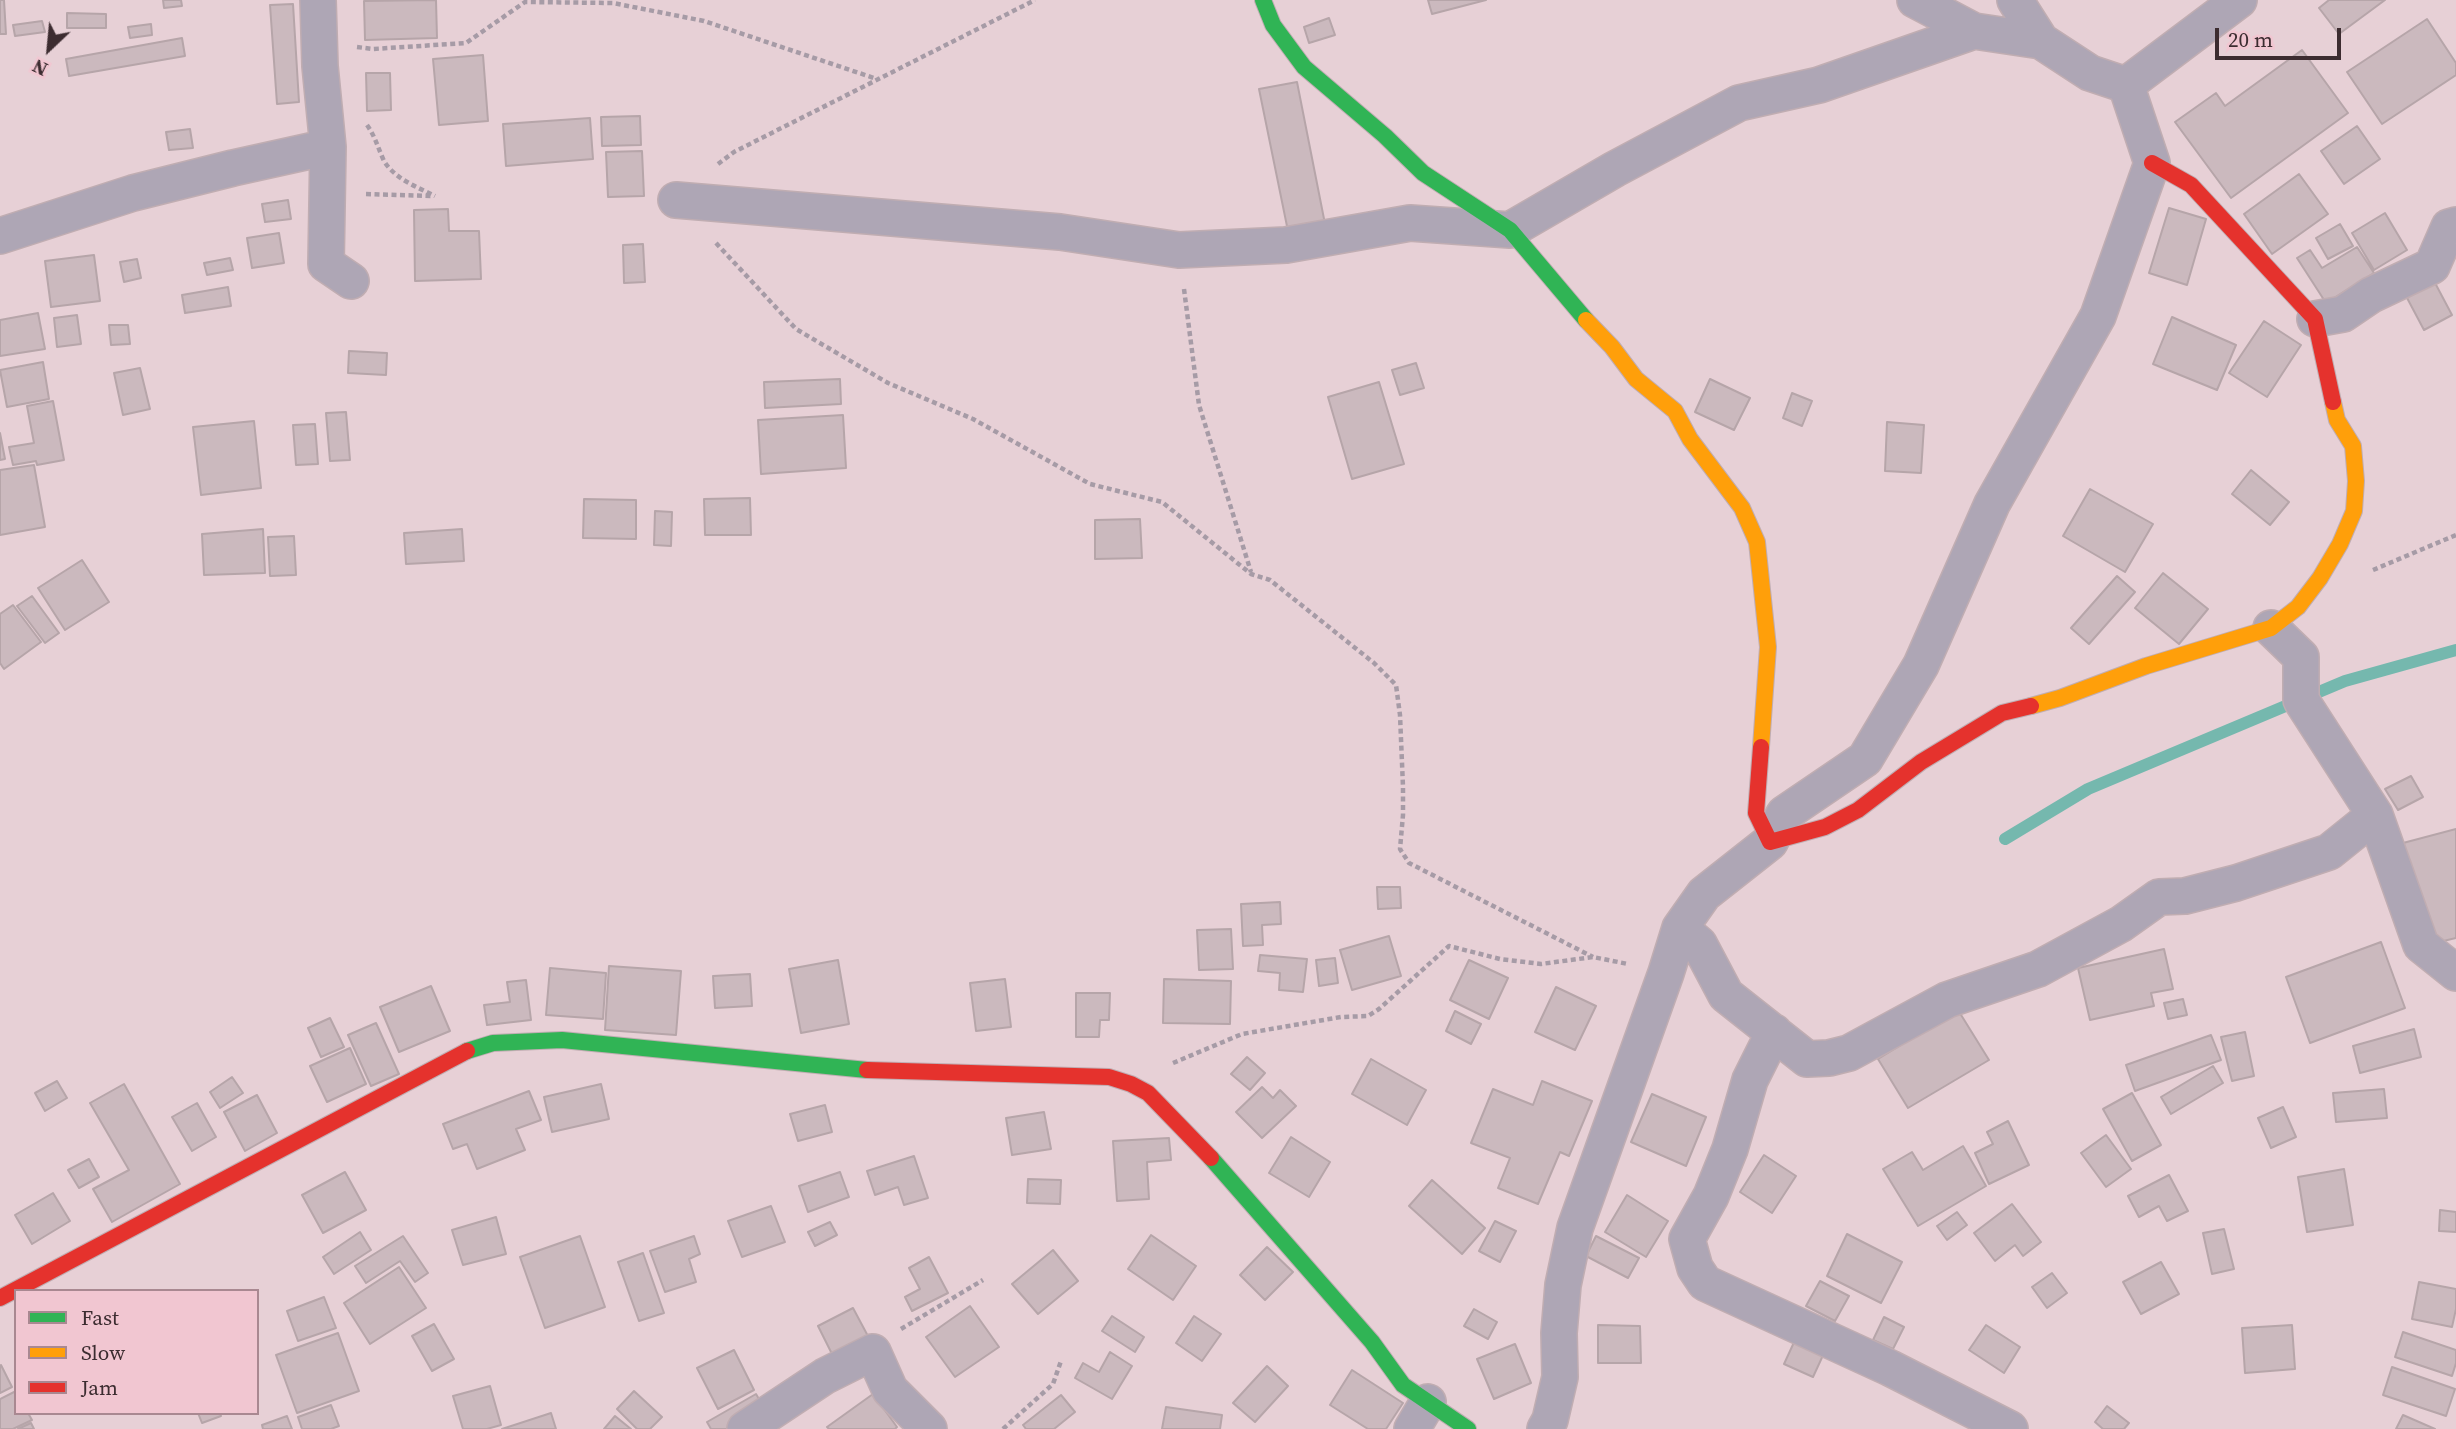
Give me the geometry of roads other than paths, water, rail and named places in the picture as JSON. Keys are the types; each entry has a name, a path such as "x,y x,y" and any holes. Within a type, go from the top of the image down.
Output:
{"street":[{"path":"318,0 320,66 328,148 326,264 351,281"},
{"path":"1263,0 1273,25 1304,67 1385,136 1423,173 1510,230 1572,305 1612,346 1636,379 1675,411 1689,439 1742,508 1757,542 1768,647 1756,813 1770,842"},
{"path":"1915,0 1974,32 2041,41"},
{"path":"2015,0 2041,41 2090,73 2126,85"},
{"path":"2126,85 2239,0"},
{"path":"676,200 1060,232 1179,250 1286,246 1409,223 1510,230 1615,169 1739,103 1819,85 1974,32"},
{"path":"1770,842 1784,814 1865,759 1921,666 1992,504 2098,316 2152,163 2126,85"},
{"path":"0,236 133,193 328,148"},
{"path":"1545,1429 1550,1420 1560,1377 1559,1333 1563,1285 1575,1228 1680,928 1704,894 1770,842 1825,827 1858,810 1921,762 2002,713 2060,698 2146,666 2272,628 2298,607 2320,578 2340,544 2354,510 2356,481 2353,446 2337,420 2315,318 2191,185 2152,163"},
{"path":"2315,318 2343,314 2371,295 2432,267 2449,227 2456,225"},
{"path":"2272,628 2301,657 2301,700 2375,815 2421,945 2456,973"},
{"path":"1680,928 1699,944 1726,995 1807,1059 1829,1058 1849,1053 1947,1000 2039,969 2121,923 2159,897 2185,895 2236,883 2329,852 2375,815"},
{"path":"1774,1032 1750,1080 1730,1149 1711,1196 1687,1239 1695,1268 1705,1283 1890,1368 2010,1429"},
{"path":"17,1289 465,1051 493,1043 562,1040 870,1070 1110,1077 1148,1093 1217,1164 1373,1342 1403,1385 1420,1416 1468,1429"},
{"path":"745,1429 825,1376 873,1352 890,1390 929,1429"}],"waterway":[{"path":"2005,839 2088,789 2345,681 2456,650"}]}
